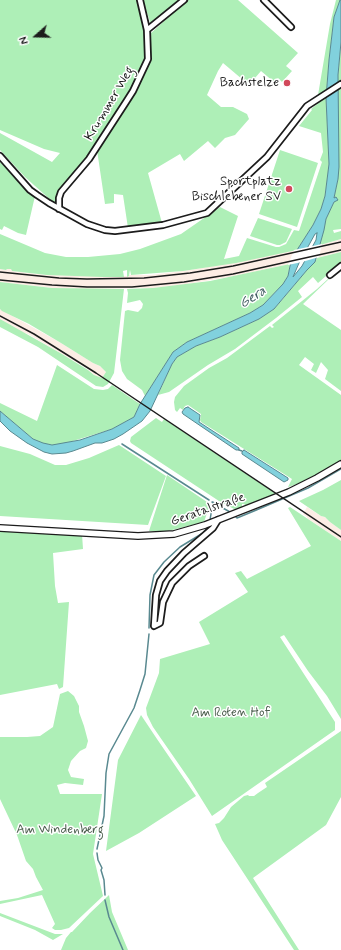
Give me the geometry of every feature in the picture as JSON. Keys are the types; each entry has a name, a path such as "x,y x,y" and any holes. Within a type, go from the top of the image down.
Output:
{"street":[{"name":"Krummer Weg","path":"59,209 59,198 64,188 89,159 133,92 148,59 147,30 140,0"},
{"path":"147,30 184,0"},
{"path":"264,0 290,27"},
{"path":"0,156 30,190 59,209 87,224 105,230 114,231 162,225 207,213 258,167 304,109 341,84"},
{"path":"330,276 341,266"},
{"name":"Geratalstraße","path":"0,528 138,536 160,536 174,534 192,530 299,488 341,464"},
{"path":"204,556 190,566 172,583 163,602 160,623 154,626 156,595 160,581 184,553 213,528 218,520"}],"shaded area":[{"path":"341,239 341,252 317,258 320,245"},
{"path":"297,250 290,264 235,276 181,285 153,288 86,289 52,288 0,282 0,269 11,269 12,271 47,275 151,275 197,269"},
{"path":"0,309 100,366 106,372 102,378 94,375 88,369 28,334 21,332 0,319"},
{"path":"307,507 325,517 341,530 341,541 303,514"}],"green space":[{"path":"0,0 137,0 145,30 147,57 150,60 150,34 187,0 238,0 298,53 286,66 292,71 282,82 278,78 274,82 261,71 249,85 223,63 207,95 221,107 233,107 247,114 249,119 235,135 225,138 215,148 208,141 184,161 180,154 148,173 162,223 128,228 123,195 114,194 114,203 105,204 97,150 133,95 146,70 143,67 131,92 96,146 61,189 54,203 25,177 0,150 0,133 52,162 60,153 44,149 0,130"},
{"path":"143,0 180,0 151,25"},
{"path":"336,0 340,0 334,17 326,98 329,164 325,196 321,209 313,225 297,250 236,263 183,271 131,275 130,270 129,276 127,277 127,270 123,271 124,277 103,277 47,275 12,271 11,269 0,269 0,234 45,253 66,257 88,257 120,254 140,249 181,234 220,207 238,216 224,259 239,256 247,238 276,247 286,244 294,230 299,231 322,162 320,160 323,152 321,133 299,126 312,110 311,109 321,101 321,94 318,95 330,24"},
{"path":"341,42 341,229 333,230 334,233 341,231 341,239 320,245 326,219 334,202 338,199 334,198 338,179 338,75"},
{"name":"Sportplatz Bischlebener SV","path":"280,150 318,163 297,227 259,214"},
{"path":"0,162 35,196 26,235 4,226 2,230 0,229"},
{"path":"258,218 292,229 286,242 277,245 250,236"},
{"path":"341,252 341,263 318,283 313,277 298,291 302,297 276,318 235,349 208,365 169,392 158,395 172,364 177,357 196,346 259,319 274,309 317,258"},
{"path":"290,264 288,276 283,284 263,305 250,313 187,342 173,352 145,396 142,390 127,379 122,371 120,360 125,311 128,310 138,312 142,308 143,304 140,300 127,303 127,289 153,288 210,281"},
{"path":"329,278 303,304 341,330 341,391 325,379 328,370 321,362 316,373 311,370 314,364 305,357 299,365 341,395 341,461 309,480 288,487 292,479 201,422 201,414 188,405 185,406 183,410 180,408 177,412 175,410 174,402 175,397 184,386 209,368 227,358 270,326 272,328 274,327 272,325"},
{"path":"0,282 52,288 124,289 114,373 108,384 103,387 96,386 38,347 0,327 0,319 62,354 94,375 102,378 106,372 100,366 29,324 2,311 0,309"},
{"path":"57,365 94,389 108,389 112,385 140,404 134,417 112,429 60,445 43,444 33,439 0,411 0,403 37,421"},
{"path":"156,418 162,422 164,419 276,494 246,506 242,504 242,507 236,510 219,501 131,443 131,437"},
{"path":"119,445 166,476 148,525 0,516 0,446 30,454 55,465 66,465 89,458"},
{"path":"167,475 210,504 204,522 164,532 149,531"},
{"path":"341,480 341,530 325,517 321,516 299,501"},
{"name":"Am Roten Hof","path":"290,507 341,541 341,719 327,696 284,635 280,637 335,722 335,730 212,816 189,779 153,727 147,715 146,708 159,673 160,659 210,644 199,622 248,592 235,573 241,571 247,579 311,546 288,508"},
{"path":"0,529 82,534 83,549 53,553 55,586 58,603 69,602 63,687 59,689 57,684 0,695"},
{"name":"Am Windenberg","path":"68,691 74,696 79,706 79,712 88,741 86,748 80,751 71,761 68,770 71,777 84,779 83,785 65,783 57,785 60,794 102,794 93,854 103,896 69,928 55,930 52,928 55,924 42,895 0,904 0,901 18,898 43,890 33,869 26,861 17,835 0,799 0,737 40,736 53,727 60,694"},
{"path":"141,715 196,796 139,833 106,851 118,760"},
{"path":"341,731 341,797 326,825 253,878 299,950 294,950 222,840 215,824 219,823 231,807 244,796 254,796 267,787 265,783"},
{"path":"109,895 112,912 128,950 61,950 66,938 71,932"},
{"path":"0,913 55,934 63,934 53,940 35,930 0,916"}],"water":[{"path":"341,0 341,42 338,75 339,167 334,198 336,197 338,200 334,202 326,219 315,262 274,309 259,319 196,346 177,357 172,364 150,411 142,421 114,439 102,443 95,443 66,453 52,454 44,452 27,443 10,431 0,421 0,411 33,439 52,445 80,440 112,429 134,417 140,404 173,352 187,342 250,313 263,305 283,284 288,276 290,266 297,250 313,225 321,209 325,196 329,164 326,98 334,17","holes":["317,233 316,240 302,266 293,277 299,263 315,234"]},
{"path":"188,407 200,415 199,422 239,448 239,450 236,450 183,414 182,412"},
{"path":"244,450 288,478 288,480 284,482 242,454"}],"pier":[{"path":"322,244 319,257 288,265 294,250"}],"waterway":[{"path":"122,444 209,500"},
{"path":"236,517 237,518 308,488 341,469"},
{"path":"212,502 230,512"},
{"path":"210,520 213,502"},
{"path":"149,628 150,595 154,575 164,562 180,547 203,533 207,528"},
{"path":"97,849 104,816 106,773 109,754 134,708 145,674 149,634"},
{"path":"97,853 98,860 102,868 101,870 104,880 105,895"},
{"path":"105,900 109,917 123,950"}],"railway":[{"path":"0,272 59,278 144,278 233,266 341,242"},
{"path":"0,280 87,287 132,287 184,282 233,274 341,250"},
{"path":"0,316 34,334 96,373 341,537"}],"place":[{"name":"Bachstelze","path":"287,83"},
{"name":"Sportplatz Bischlebener SV","path":"289,189"}],"water label":[{"name":"Gera","path":"253,298"}]}
